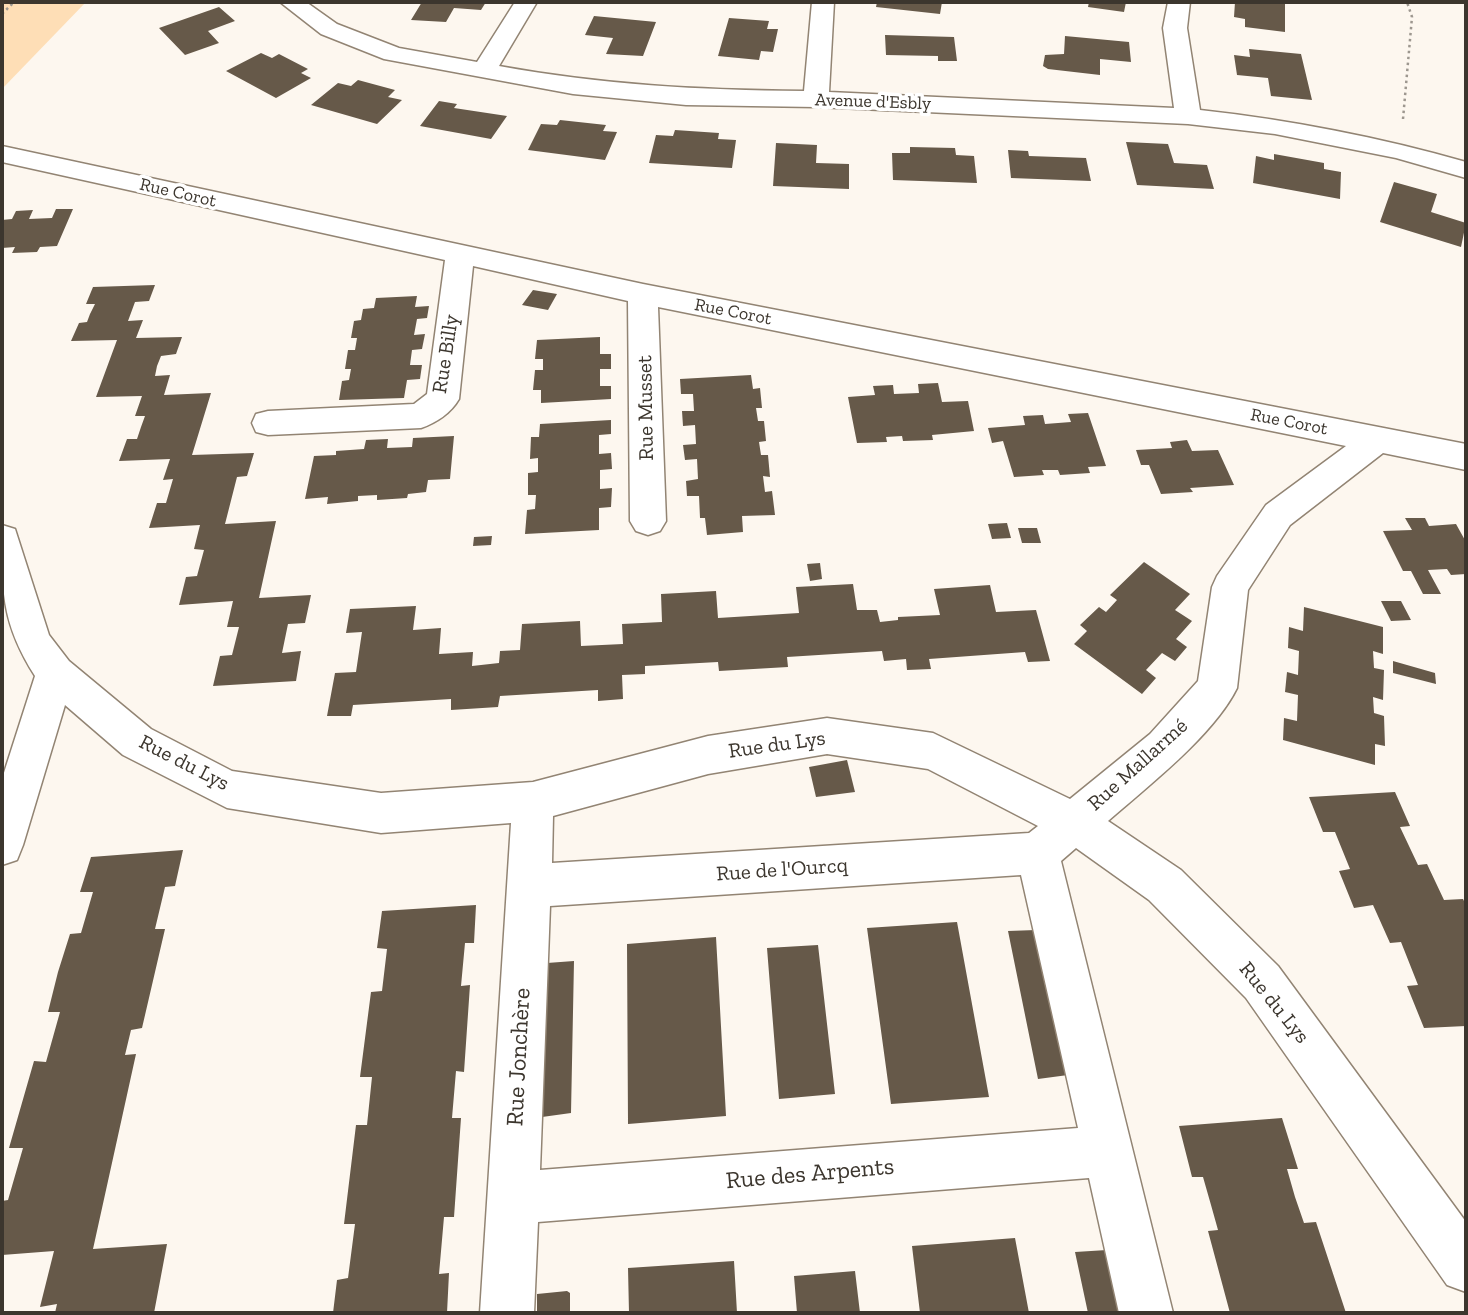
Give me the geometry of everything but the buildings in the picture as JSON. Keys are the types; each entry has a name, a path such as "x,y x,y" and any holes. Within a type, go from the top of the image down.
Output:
{"street":[{"name":"Avenue d'Esbly","path":"292,2 329,29 393,54 573,87 686,97 816,99 1188,116 1275,126 1400,151 1466,170"},
{"path":"484,72 526,2"},
{"path":"816,99 823,2"},
{"path":"1178,2 1175,28 1188,116"},
{"name":"Rue Corot","path":"2,154 643,294 1466,457"},
{"name":"Rue Billy","path":"268,423 421,416 443,399 460,256"},
{"name":"Rue Musset","path":"643,294 648,521"},
{"name":"Rue Mallarmé","path":"1038,853 1164,747 1217,688 1230,587 1278,515 1377,440"},
{"name":"Rue du Lys","path":"2,539 8,569 33,643 55,673 137,742 227,789 381,813 533,802 708,755 827,736 933,751 1073,822 1165,885 1262,982 1466,1266"},
{"path":"2,845 55,673"},
{"name":"Rue Jonchère","path":"507,1313 533,802"},
{"path":"1038,853 1146,1313"},
{"name":"Rue de l'Ourcq","path":"527,886 1038,853"},
{"name":"Rue des Arpents","path":"512,1198 1107,1151"}],"path":[{"path":"2,14 14,2"},
{"path":"1400,151 1412,17 1407,2"}],"shaded area":[{"path":"2,2 86,2 2,89"}]}
